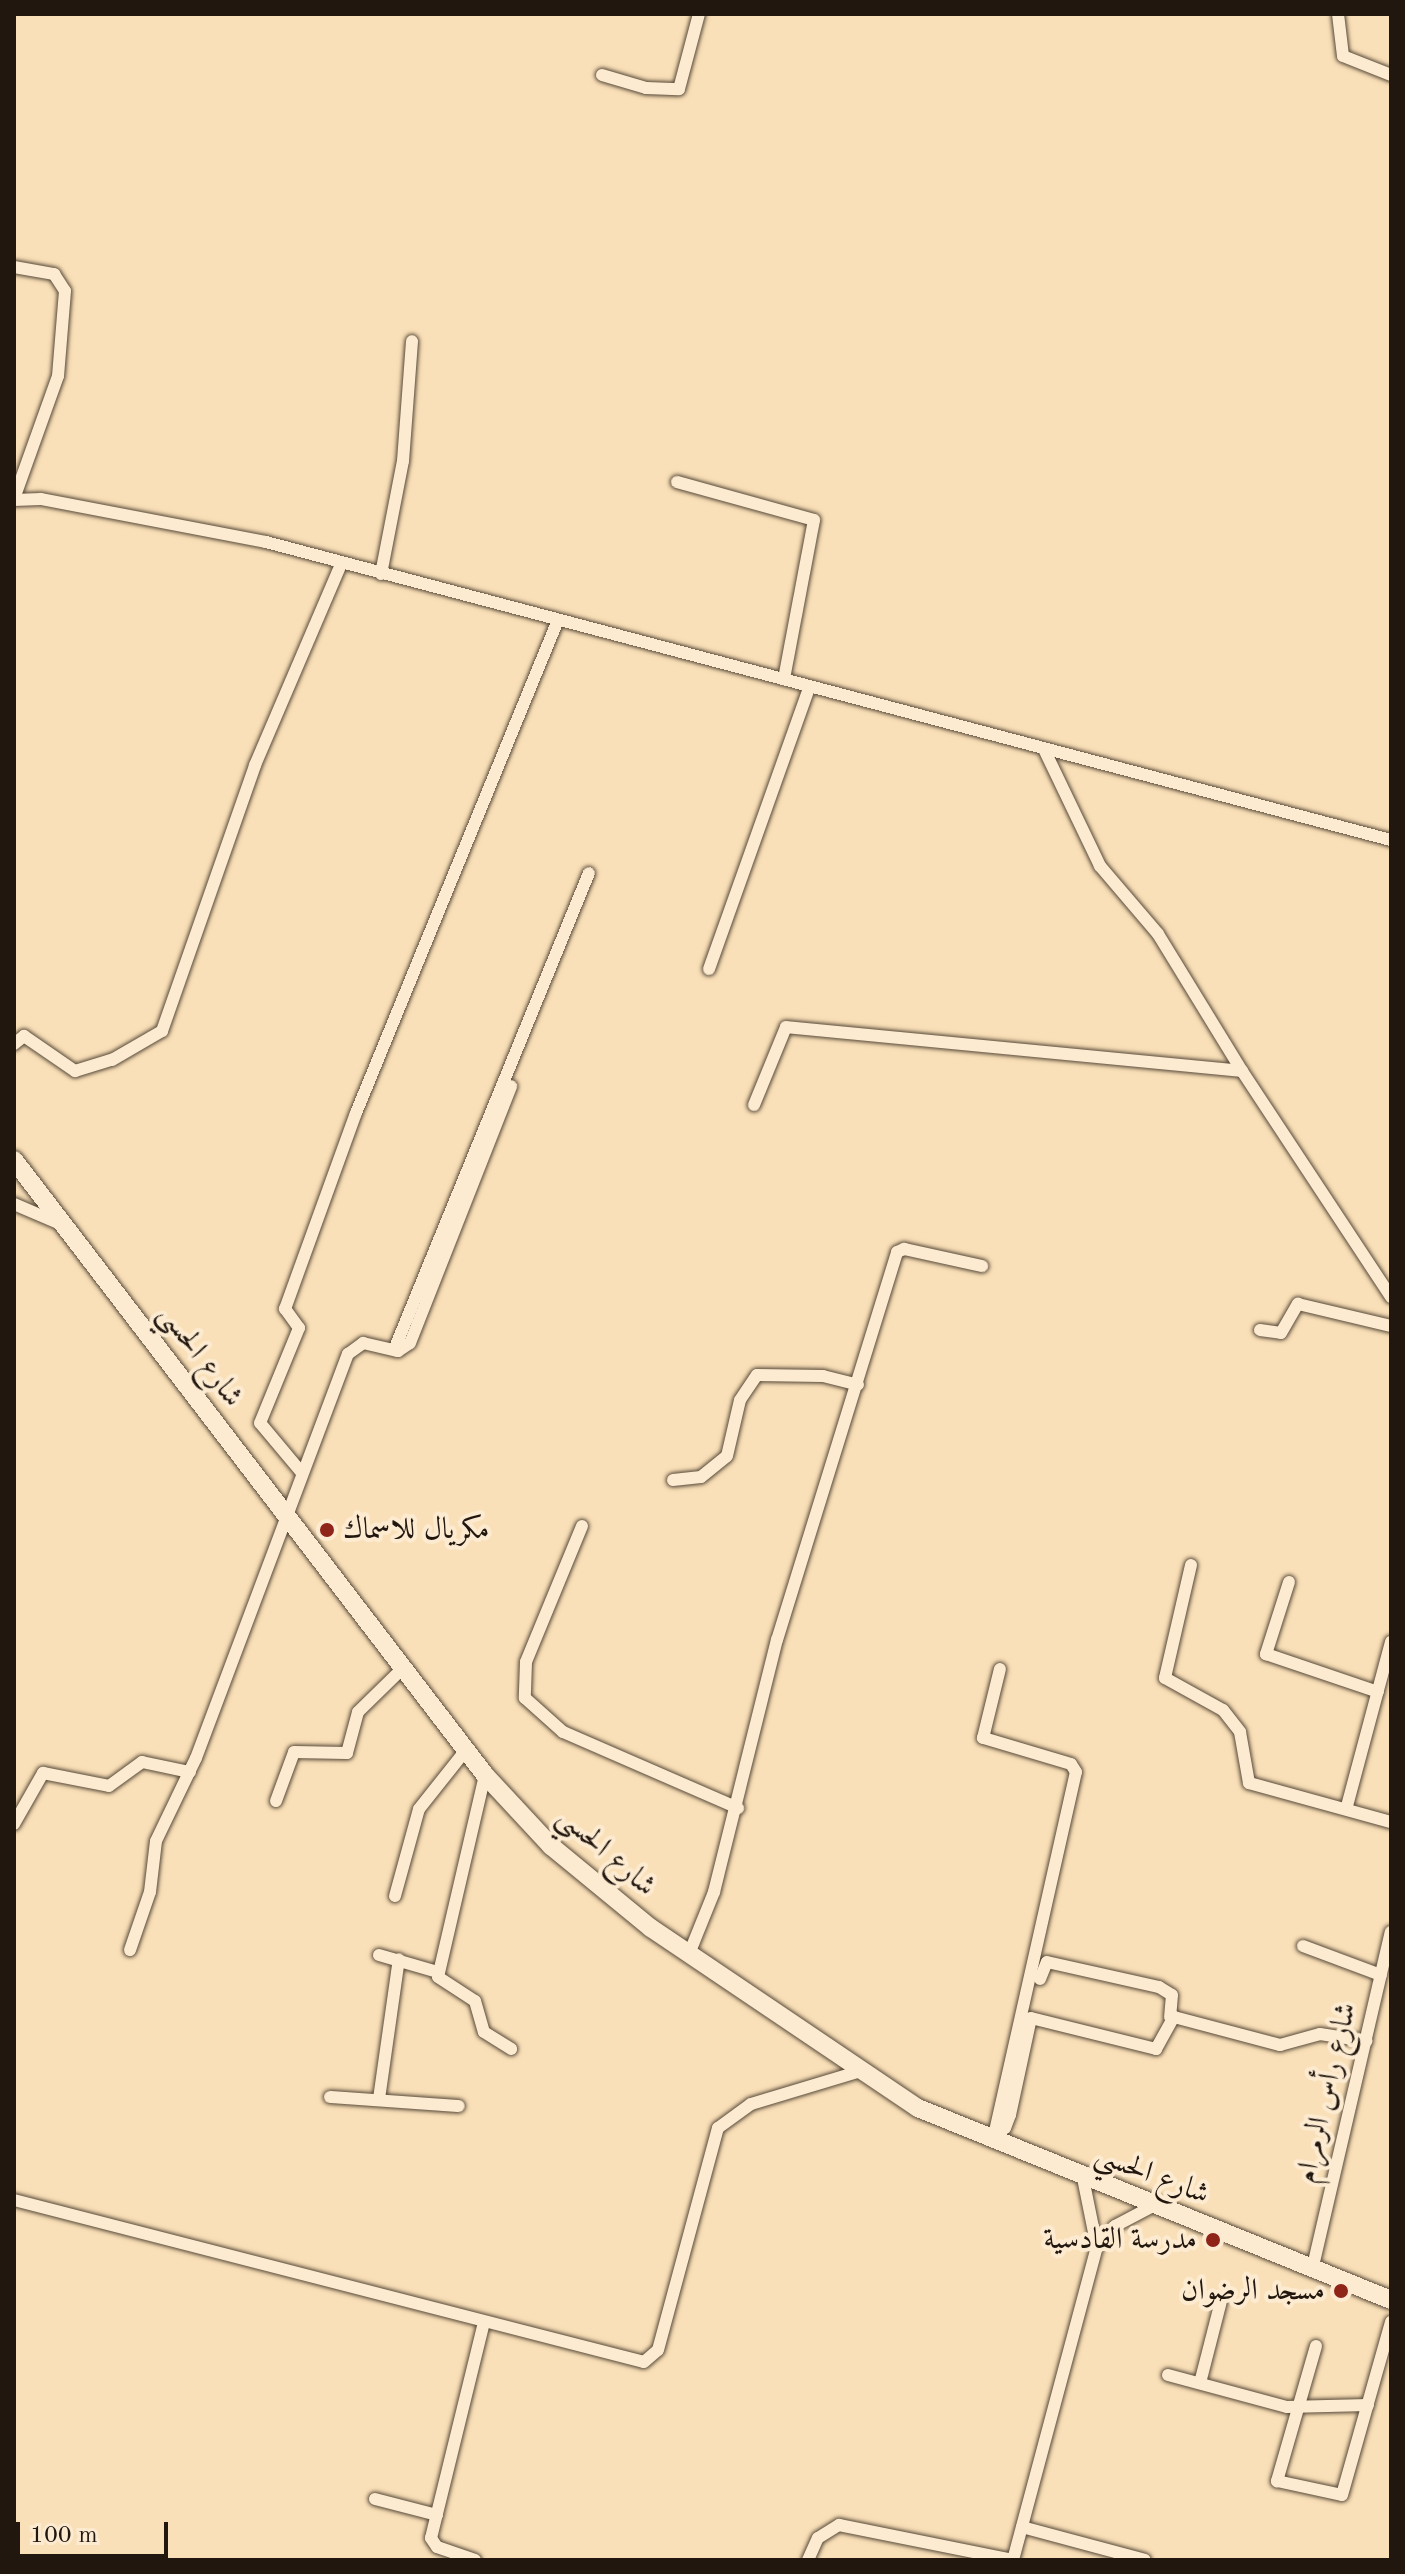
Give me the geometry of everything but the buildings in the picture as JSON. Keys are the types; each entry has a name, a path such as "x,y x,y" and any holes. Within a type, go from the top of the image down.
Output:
{"street":[{"path":"602,75 646,88 679,89 699,14"},
{"path":"1338,14 1343,56 1391,75"},
{"path":"14,267 54,274 65,291 58,376 14,499 266,542 1391,840"},
{"path":"381,574 403,461 412,341"},
{"path":"677,482 814,520 784,679"},
{"path":"14,1044 24,1036 75,1071 112,1060 162,1031 255,765 341,564"},
{"path":"302,1473 260,1423 299,1328 285,1309 356,1113 558,620"},
{"path":"709,969 810,686"},
{"path":"1044,749 1100,866 1158,934 1242,1071 1391,1297"},
{"path":"394,1350 589,873"},
{"path":"754,1105 786,1027 1242,1071"},
{"path":"130,1950 150,1892 156,1841 190,1772 348,1354 363,1343 394,1350 410,1343 511,1086"},
{"name":"شارع الحسي","path":"14,1160 485,1775 551,1846 689,1954 858,2072 918,2108 994,2137 1083,2178 1313,2266 1391,2300"},
{"path":"14,1204 66,1226"},
{"path":"689,1954 738,1808 777,1640 900,1250 982,1266"},
{"path":"1260,1330 1281,1333 1298,1304 1391,1326"},
{"path":"673,1480 701,1477 727,1456 740,1400 757,1375 823,1376 858,1385"},
{"path":"582,1526 526,1662 525,1698 587,1744 738,1808"},
{"path":"1191,1565 1165,1678 1223,1710 1240,1732 1243,1777 1249,1783 1347,1806 1391,1822"},
{"path":"1289,1582 1266,1654 1378,1692"},
{"path":"1347,1806 1391,1642"},
{"path":"276,1801 294,1752 347,1753 358,1712 403,1668"},
{"path":"994,2137 1034,1985 1076,1772 1071,1764 983,1738 1000,1669"},
{"path":"395,1896 419,1809 466,1750"},
{"path":"14,1824 17,1810 43,1773 109,1786 142,1762 190,1772"},
{"path":"485,1775 438,1972 441,1981 475,2001 484,2032 511,2049"},
{"name":"شارع رأس الرمرام","path":"1313,2266 1391,1932"},
{"path":"1303,1946 1385,1968"},
{"path":"379,1955 438,1972"},
{"path":"379,2099 399,1959"},
{"path":"994,2137 1005,2128 1010,2115 1031,2018 1034,1985 1047,1962 1159,1987 1172,1995 1170,2017 1156,2049 1031,2018"},
{"path":"1170,2017 1280,2045 1320,2034 1366,2041"},
{"path":"14,2200 484,2323 649,2360 660,2345 718,2128 751,2104 858,2072"},
{"path":"330,2097 459,2106"},
{"path":"1083,2178 1097,2247"},
{"path":"808,2560 818,2538 839,2525 1013,2560 1097,2247 1115,2226 1153,2206"},
{"path":"1200,2383 1221,2301"},
{"path":"1316,2346 1277,2481 1339,2495 1391,2322"},
{"path":"475,2560 434,2545 437,2515 484,2323"},
{"path":"1168,2375 1299,2406 1368,2405"},
{"path":"375,2499 437,2515"},
{"path":"1022,2527 1145,2560"}],"place":[{"name":"مكريال للاسماك","path":"327,1530"},
{"name":"مدرسة القادسية","path":"1213,2240"},
{"name":"مسجد الرضوان","path":"1341,2291"}]}
